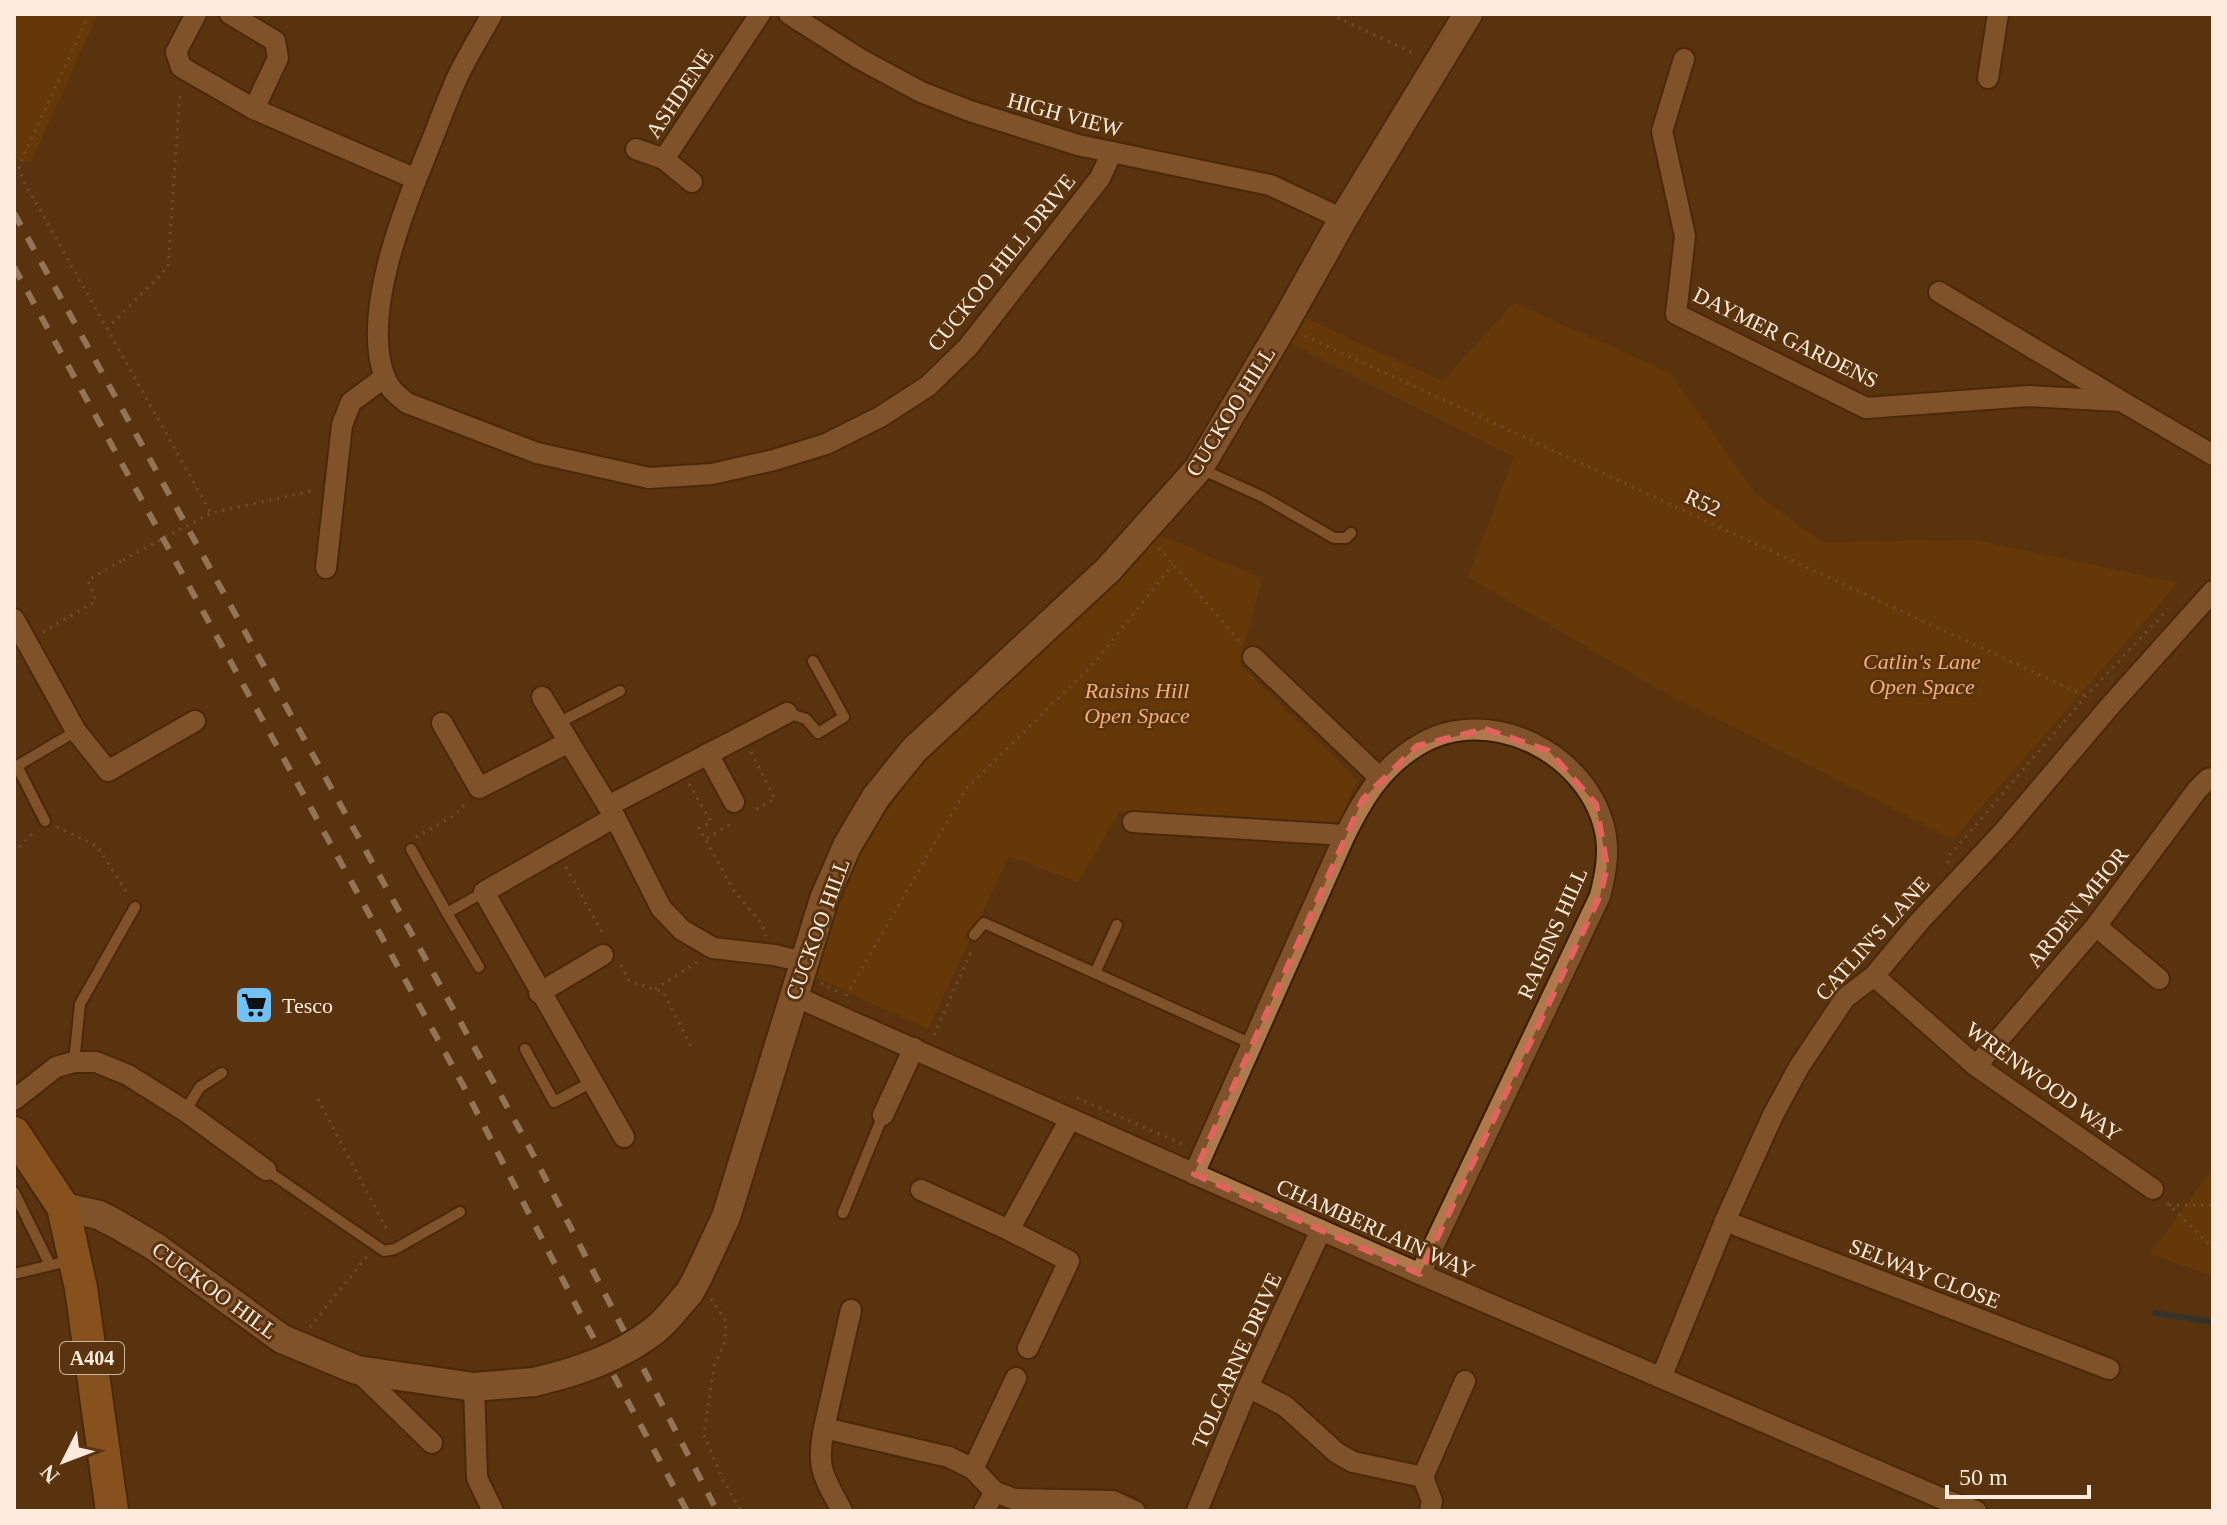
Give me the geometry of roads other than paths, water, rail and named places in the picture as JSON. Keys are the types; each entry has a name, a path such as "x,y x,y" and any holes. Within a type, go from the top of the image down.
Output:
{"main road":[{"name":"CUCKOO HILL","path":"63,1207 99,1215 118,1225 154,1246 282,1339 357,1370 474,1387 534,1382 574,1373 615,1355 657,1329 693,1286 726,1217 824,899 847,846 876,797 914,750 1108,570 1199,468 1343,219 1468,14"},
{"name":"A404","path":"14,1133 63,1207 62,1262 81,1288 112,1511"}],"street":[{"path":"196,14 176,52 181,67 254,109 416,179"},
{"path":"230,14 275,41 278,58 254,109"},
{"path":"326,568 342,425 351,402 385,377 379,353 386,268 416,179 457,78 492,14"},
{"name":"ASHDENE","path":"664,159 760,14"},
{"name":"HIGH VIEW","path":"789,14 860,59 921,92 1029,131 1270,185 1343,219"},
{"path":"1988,78 1998,14"},
{"name":"DAYMER GARDENS","path":"1684,59 1662,131 1685,236 1676,314 1866,408 2029,396 2121,401 2213,455"},
{"path":"636,149 664,159 692,182"},
{"name":"CUCKOO HILL DRIVE","path":"385,377 393,391 407,403 537,453 649,478 712,474 826,444 880,417 928,386 968,347 1100,178 1112,152"},
{"path":"1939,292 2121,401"},
{"name":"CATLIN'S LANE","path":"1661,1378 1725,1221 1773,1115 1799,1067 1845,998 1874,976 2208,597"},
{"path":"14,619 76,731 108,771 195,721"},
{"path":"1253,657 1379,777"},
{"path":"542,697 611,811 661,908 682,930 711,947 804,962"},
{"path":"624,1137 484,892 680,769 787,713"},
{"path":"442,723 479,788 569,742"},
{"name":"RAISINS HILL","path":"1194,1174 1345,835 1363,799 1379,777 1417,746 1450,733 1485,729 1517,736 1549,751 1578,777 1596,804 1606,835 1607,867 1600,896 1420,1274"},
{"path":"708,754 734,802"},
{"name":"ARDEN MHOR","path":"1976,1066 2096,926 2197,790 2213,778"},
{"path":"1133,822 1345,835"},
{"path":"2096,926 2159,979"},
{"path":"539,993 603,955"},
{"name":"WRENWOOD WAY","path":"1874,976 1976,1066 2153,1189"},
{"name":"CHAMBERLAIN WAY","path":"792,995 1661,1378 1940,1505 1976,1511"},
{"path":"883,1115 920,1051"},
{"path":"14,1100 56,1067 74,1062 96,1062 128,1075 185,1111 266,1170"},
{"path":"1009,1230 1070,1119"},
{"path":"921,1190 1069,1261 1028,1348"},
{"name":"SELWAY CLOSE","path":"1725,1221 2109,1369"},
{"name":"TOLCARNE DRIVE","path":"1197,1511 1248,1387 1321,1230"},
{"path":"842,1511 822,1473 819,1455 851,1310"},
{"path":"357,1370 432,1443"},
{"path":"973,1469 1016,1378"},
{"path":"1430,1511 1432,1501 1423,1477 1465,1381"},
{"path":"474,1387 477,1478 493,1511"},
{"path":"1248,1387 1285,1406 1337,1453 1353,1462 1423,1477"},
{"path":"824,1428 949,1457 973,1469 995,1492 1014,1499 1113,1501 1135,1511"},
{"path":"984,1511 995,1492"}],"lane":[{"path":"1199,468 1263,497 1334,538 1346,538 1351,533"},
{"path":"787,713 806,719 818,733 844,717 813,661"},
{"path":"558,723 620,691"},
{"path":"45,821 17,766 76,731"},
{"path":"411,849 479,967"},
{"path":"447,913 484,892"},
{"path":"74,1062 80,1004 135,907"},
{"path":"974,935 984,923 1252,1044"},
{"path":"1095,973 1117,925"},
{"path":"525,1049 554,1102 592,1082"},
{"path":"185,1111 200,1087 222,1073"},
{"path":"843,1213 883,1115"},
{"path":"266,1170 384,1251 395,1249 460,1212"},
{"path":"14,1192 62,1262 14,1274"}],"waterway":[{"path":"2155,1313 2213,1322"}],"railway":[{"path":"14,213 526,1141 717,1511"},
{"path":"14,267 464,1087 579,1311 687,1511"}],"place":[{"name":"Tesco","path":"254,1005"}],"park label":[{"name":"Catlin's Lane Open Space","path":"1922,674"},
{"name":"Raisins Hill Open Space","path":"1137,702"}]}
